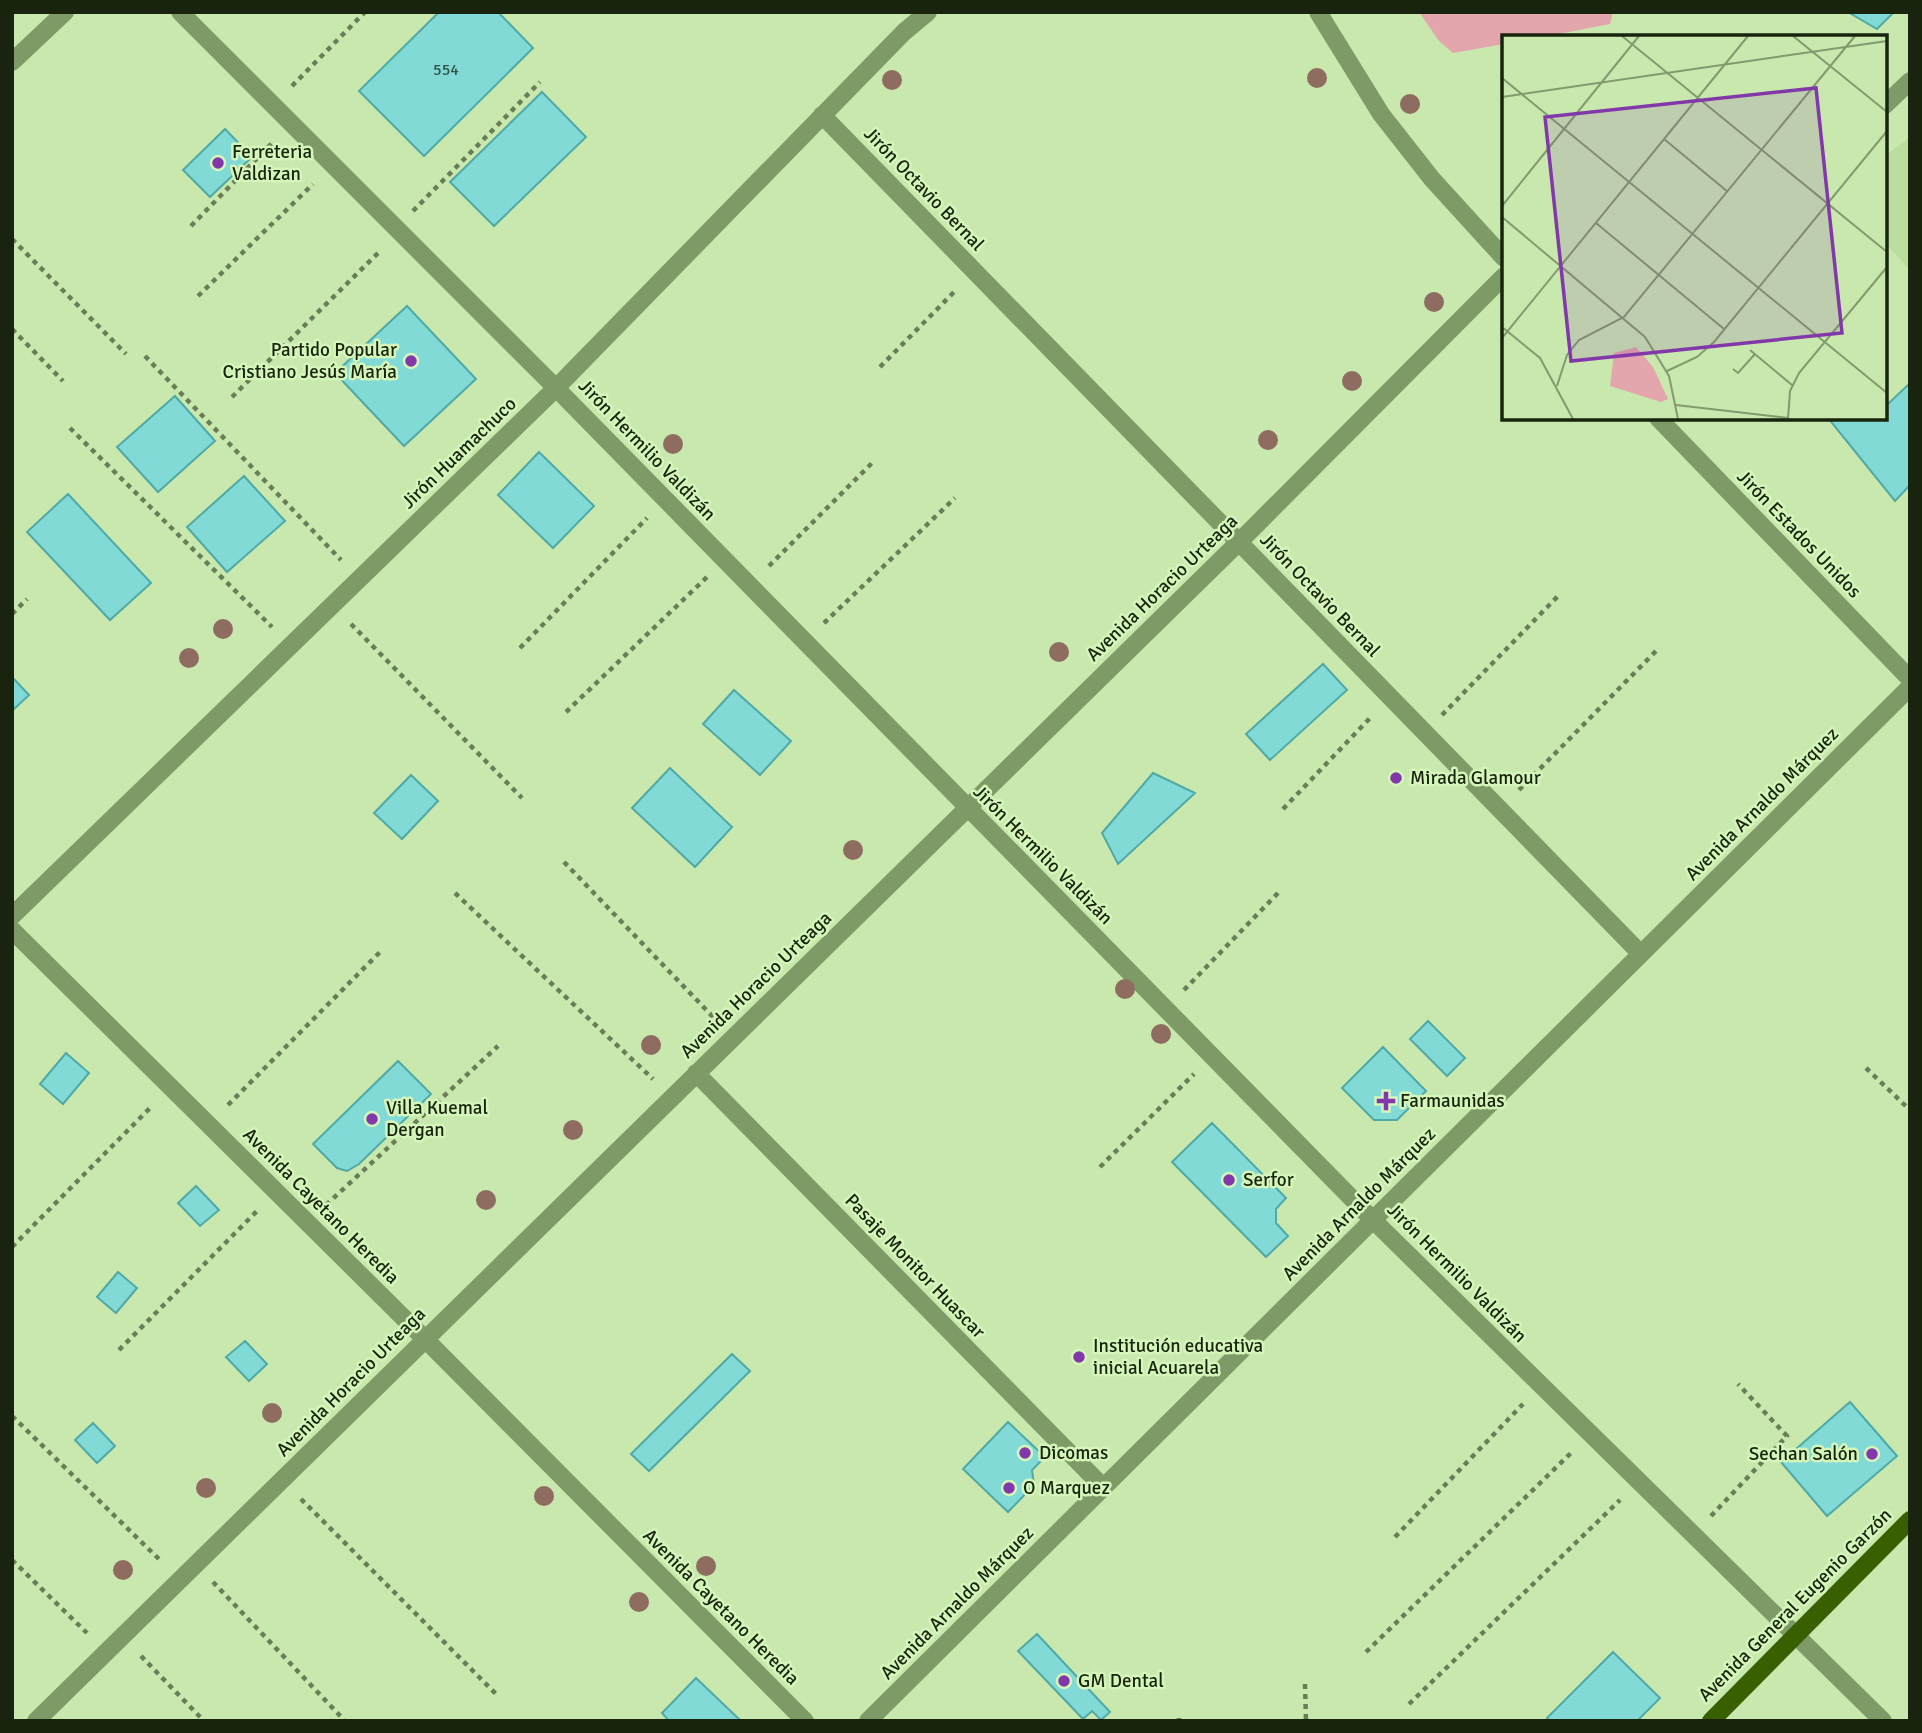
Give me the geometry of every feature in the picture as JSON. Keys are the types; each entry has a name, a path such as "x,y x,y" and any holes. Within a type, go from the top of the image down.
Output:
{"main road":[{"name":"Avenida General Eugenio Garzón","path":"1711,1721 1910,1520"}],"street":[{"path":"12,62 65,12"},
{"name":"Jirón Hermilio Valdizán","path":"180,12 666,499 1373,1220 1883,1721"},
{"name":"Jirón Huamachuco","path":"12,916 556,388 904,32 928,12"},
{"path":"1318,12 1381,114 1432,178 1502,256"},
{"path":"1887,103 1910,81"},
{"name":"Jirón Octavio Bernal","path":"822,115 1641,954"},
{"name":"Avenida Horacio Urteaga","path":"36,1721 1239,542 1502,278"},
{"name":"Jirón Estados Unidos","path":"1660,420 1910,679"},
{"name":"Avenida Arnaldo Márquez","path":"868,1721 1910,687"},
{"name":"Avenida Cayetano Heredia","path":"12,930 805,1721"},
{"name":"Pasaje Monitor Huascar","path":"696,1073 1104,1488"}],"path":[{"path":"272,105 365,12"},
{"path":"232,397 540,82"},
{"path":"191,226 291,124"},
{"path":"198,296 332,165"},
{"path":"12,239 126,354"},
{"path":"880,367 974,271"},
{"path":"12,329 63,381"},
{"path":"145,356 360,578"},
{"path":"70,428 291,645"},
{"path":"750,586 876,460"},
{"path":"804,641 955,498"},
{"path":"520,648 666,499"},
{"path":"566,712 725,559"},
{"path":"1425,732 1559,595"},
{"path":"12,614 27,599"},
{"path":"333,605 522,798"},
{"path":"1500,809 1656,651"},
{"path":"1283,809 1391,697"},
{"path":"564,862 732,1038"},
{"path":"455,893 672,1096"},
{"path":"1165,1009 1279,893"},
{"path":"209,1124 380,952"},
{"path":"307,1222 498,1046"},
{"path":"1100,1167 1212,1056"},
{"path":"1866,1068 1910,1110"},
{"path":"12,1247 170,1087"},
{"path":"118,1350 276,1192"},
{"path":"1694,1534 1787,1436 1738,1384"},
{"path":"1395,1537 1541,1385"},
{"path":"12,1416 180,1579"},
{"path":"1366,1652 1591,1434"},
{"path":"282,1480 498,1696"},
{"path":"1409,1704 1640,1481"},
{"path":"12,1560 107,1653"},
{"path":"196,1564 345,1721"},
{"path":"122,1637 204,1721"},
{"path":"1305,1684 1306,1721"}],"shaded area":[{"path":"1419,12 1613,12 1610,24 1553,35 1502,35 1502,44 1453,53 1439,41"},
{"path":"1910,137 1910,270 1887,245 1887,154"}],"building":[{"path":"439,12 498,12 533,48 424,156 359,91"},
{"path":"1848,12 1894,12 1877,29"},
{"path":"542,92 586,137 494,226 450,182"},
{"name":"Ferreteria Valdizan","path":"225,129 252,157 210,197 183,170"},
{"path":"407,306 476,379 404,446 335,373"},
{"path":"1910,383 1910,485 1895,501 1830,420 1887,420 1888,404"},
{"path":"175,396 215,441 158,492 117,447"},
{"path":"539,452 594,506 553,548 498,495"},
{"path":"244,476 285,521 227,572 187,527"},
{"path":"68,494 151,583 110,620 27,532"},
{"path":"1323,664 1347,690 1270,760 1246,734"},
{"path":"12,677 29,695 12,711"},
{"path":"734,690 791,741 760,775 703,724"},
{"path":"670,768 732,827 695,867 632,808"},
{"path":"1153,773 1195,793 1118,864 1102,833"},
{"path":"411,775 438,801 402,839 374,813"},
{"path":"1428,1021 1465,1058 1447,1076 1410,1039"},
{"path":"1383,1047 1426,1091 1397,1120 1374,1120 1342,1088"},
{"path":"66,1053 89,1073 63,1104 40,1084"},
{"name":"Villa Kuemal Dergan","path":"398,1061 431,1094 359,1164 347,1171 337,1168 313,1144"},
{"name":"Serfor","path":"1212,1123 1286,1198 1276,1209 1276,1223 1288,1236 1266,1257 1172,1162"},
{"path":"196,1186 219,1210 200,1226 178,1203"},
{"path":"118,1272 137,1288 116,1313 97,1297"},
{"path":"245,1341 267,1364 249,1381 226,1357"},
{"path":"732,1354 750,1371 649,1471 631,1454"},
{"path":"1850,1402 1897,1456 1827,1516 1781,1462"},
{"path":"1008,1422 1045,1457 1032,1470 1034,1485 1008,1512 963,1469"},
{"path":"93,1423 115,1446 97,1463 75,1440"},
{"name":"GM Dental","path":"1037,1634 1110,1712 1101,1720 1092,1711 1083,1719 1018,1651"},
{"path":"1613,1652 1660,1698 1637,1721 1550,1721 1547,1718"},
{"path":"696,1678 741,1721 669,1721 662,1713"}],"place":[{"name":"Ferreteria Valdizan","path":"218,163"},
{"name":"Partido Popular Cristiano Jesús María","path":"411,361"},
{"name":"Mirada Glamour","path":"1396,778"},
{"name":"Farmaunidas","path":"1386,1101"},
{"name":"Villa Kuemal Dergan","path":"372,1119"},
{"name":"Serfor","path":"1229,1180"},
{"name":"Institución educativa inicial Acuarela","path":"1079,1357"},
{"name":"Dicomas","path":"1025,1453"},
{"name":"Sechan Salón","path":"1872,1454"},
{"name":"O Marquez","path":"1009,1488"},
{"name":"GM Dental","path":"1064,1681"}]}
